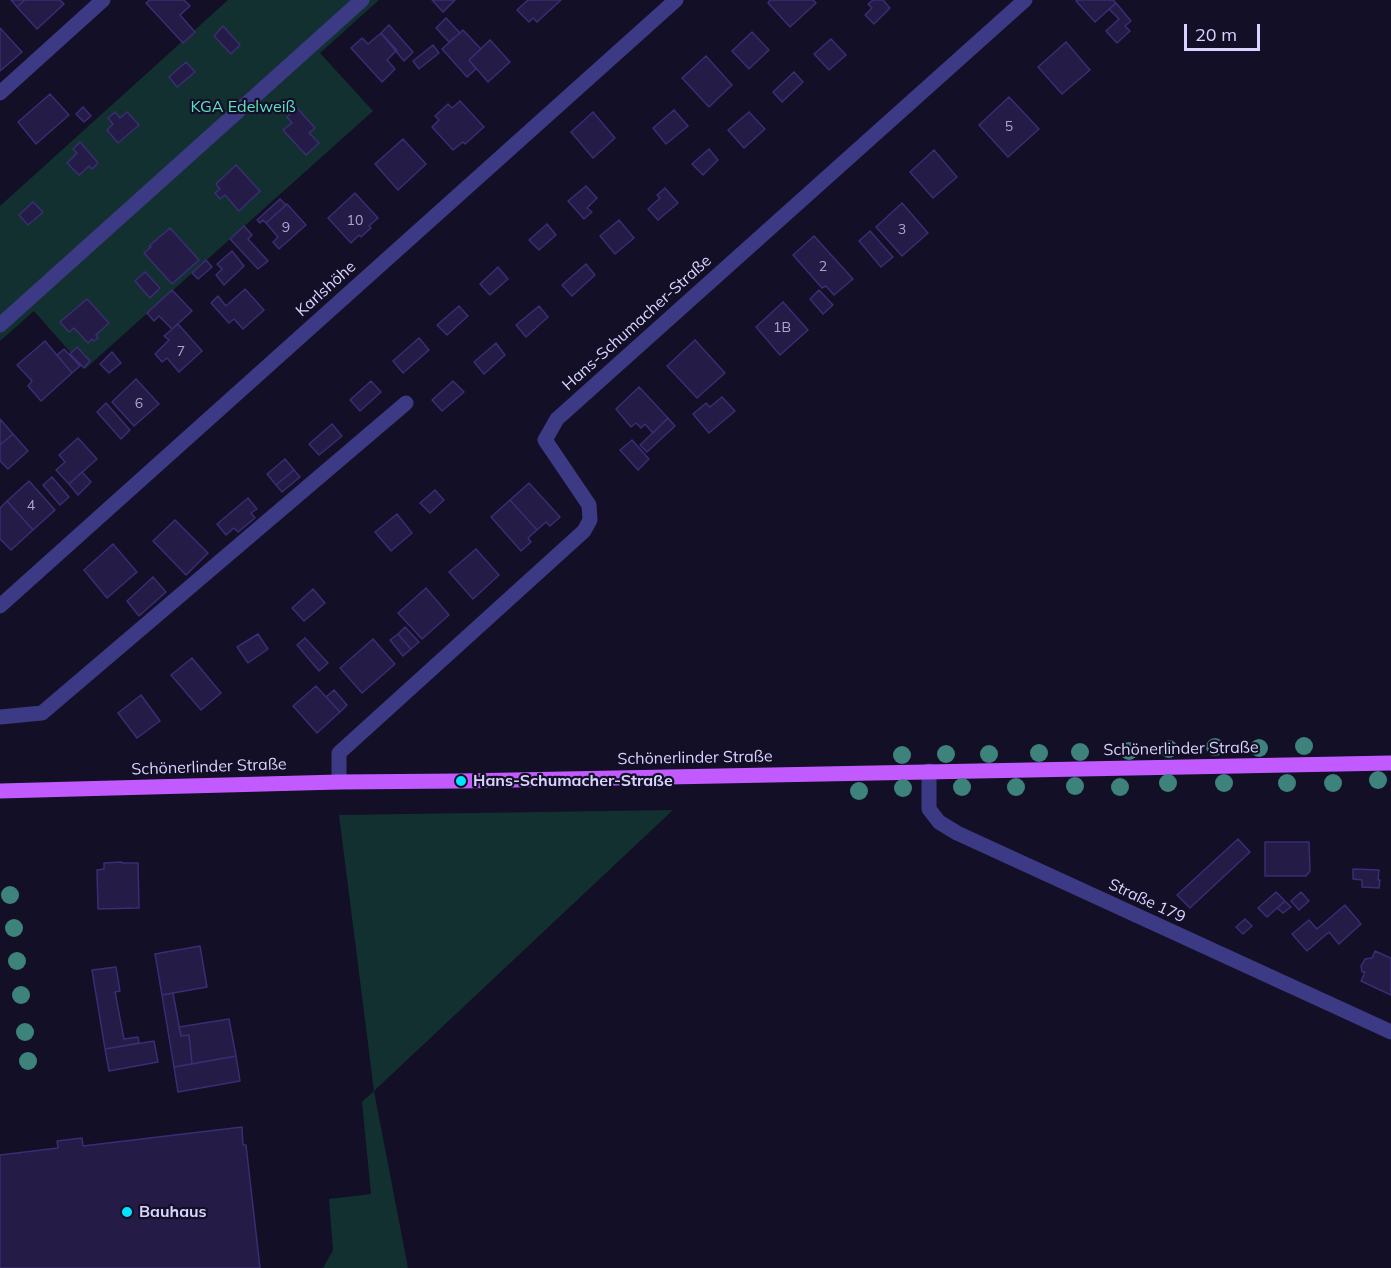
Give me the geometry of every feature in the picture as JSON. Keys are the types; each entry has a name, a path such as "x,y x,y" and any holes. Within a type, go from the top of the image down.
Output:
{"main road":[{"name":"Schönerlinder Straße","path":"0,791 339,782 1391,763"}],"street":[{"path":"0,93 103,0"},
{"path":"0,325 362,0"},
{"name":"Karlshöhe","path":"0,606 676,0"},
{"name":"Hans-Schumacher-Straße","path":"339,782 339,753 584,531 590,520 589,505 545,440 557,418 1025,0"},
{"path":"0,717 42,713 406,403"},
{"name":"Straße 179","path":"929,771 930,809 939,822 957,833 1391,1032"}],"green space":[{"name":"KGA Edelweiß","path":"228,0 379,0 320,53 373,111 85,369 34,311 0,341 0,206"},
{"path":"673,810 374,1091 339,815"},
{"path":"374,1091 408,1268 323,1268 333,1250 329,1199 371,1194 362,1102"}],"building":[{"path":"11,0 25,0 17,7"},
{"path":"25,0 60,0 64,4 37,29 17,7"},
{"path":"150,0 184,0 190,6 180,15 195,32 183,43 146,3"},
{"path":"432,0 455,0 443,12"},
{"path":"528,0 561,0 537,22 533,18 529,22 517,10"},
{"path":"770,0 813,0 816,3 790,27 768,3"},
{"path":"873,0 883,0 890,8 874,24 865,15 872,8 868,4"},
{"path":"1077,0 1113,0 1116,3 1095,22"},
{"path":"1116,3 1131,21 1125,26 1130,31 1117,43 1106,31 1119,19 1109,9"},
{"path":"446,18 460,33 449,42 436,28"},
{"path":"389,25 413,52 404,61 381,33"},
{"path":"223,26 240,45 231,54 214,36"},
{"path":"0,28 22,52 0,71"},
{"path":"463,30 481,49 469,60 476,69 467,77 442,49"},
{"path":"752,32 769,50 749,69 732,51"},
{"path":"381,33 397,50 387,60 395,69 382,82 351,48 362,38 368,44"},
{"path":"831,39 846,55 829,70 814,54"},
{"path":"490,40 510,62 488,82 469,60"},
{"path":"1066,42 1090,70 1062,94 1038,67"},
{"path":"433,45 439,53 419,69 413,61"},
{"path":"706,56 732,85 709,107 682,78"},
{"path":"186,62 195,72 177,87 169,77"},
{"path":"794,72 803,82 782,102 773,92"},
{"path":"50,94 69,115 36,144 18,122"},
{"path":"1009,97 1039,129 1008,157 979,125"},
{"path":"460,101 484,127 465,144 463,142 453,150 432,127 439,120 435,116 448,104 452,108"},
{"path":"83,107 91,116 84,122 76,114"},
{"path":"297,108 315,128 309,133 319,143 306,155 283,130 292,123 287,117"},
{"path":"674,110 688,126 666,144 653,128"},
{"path":"115,112 120,118 127,112 139,125 118,143 107,130 113,124 108,118"},
{"path":"593,112 615,138 593,158 571,132"},
{"path":"749,112 765,129 744,148 728,130"},
{"path":"403,139 426,164 398,190 375,164"},
{"path":"80,142 98,163 92,169 89,166 79,175 67,163 77,153 73,149"},
{"path":"709,149 718,160 703,175 692,164"},
{"path":"934,150 957,177 933,198 910,172"},
{"path":"236,165 260,191 239,211 225,195 220,199 215,193 220,189 216,184"},
{"path":"586,186 597,198 587,208 592,212 584,219 568,201"},
{"path":"665,188 678,203 658,220 648,209 660,198 657,195"},
{"path":"355,193 378,218 369,226 371,228 351,243 328,218"},
{"path":"280,199 286,205 266,223 263,220 260,223 257,220"},
{"path":"33,202 43,212 28,225 19,215"},
{"path":"902,203 928,233 902,256 876,227"},
{"path":"287,204 306,225 279,249 273,242 278,237 266,223"},
{"path":"619,220 634,238 615,254 600,236"},
{"path":"547,224 556,235 539,250 529,240"},
{"path":"244,226 252,235 248,239 268,261 258,269 230,239"},
{"path":"170,228 199,260 172,284 144,253"},
{"path":"870,231 893,257 881,267 859,241"},
{"path":"814,236 853,279 834,295 826,286 822,288 793,255"},
{"path":"232,251 244,266 224,285 216,275 222,269 217,264"},
{"path":"206,260 212,267 198,279 192,273"},
{"path":"586,264 595,275 572,296 562,285"},
{"path":"498,267 508,279 490,295 480,284"},
{"path":"145,272 160,288 150,298 135,281"},
{"path":"245,289 264,310 243,329 234,319 229,323 211,303 218,296 226,306"},
{"path":"172,290 192,311 172,329 159,316 154,321 147,313"},
{"path":"819,290 833,305 823,314 810,299"},
{"path":"87,299 109,323 96,335 98,338 88,343 74,328 69,332 60,322"},
{"path":"783,302 808,330 780,355 756,327"},
{"path":"459,306 468,316 447,335 437,325"},
{"path":"539,306 548,317 526,337 516,325"},
{"path":"178,324 202,351 179,372 167,358 162,362 155,354 169,340 164,336"},
{"path":"419,338 429,350 403,373 393,361"},
{"path":"695,340 725,373 697,398 667,366"},
{"path":"45,341 72,373 41,401 28,386 32,381 17,365"},
{"path":"496,343 505,355 484,374 474,362"},
{"path":"77,347 90,361 84,368 70,354"},
{"path":"64,349 80,366 72,373 57,355"},
{"path":"112,352 121,363 109,373 100,364"},
{"path":"136,379 159,404 134,426 112,402"},
{"path":"371,381 381,392 360,411 350,400"},
{"path":"453,381 464,392 442,411 432,400"},
{"path":"639,387 668,418 653,433 645,424 641,428 636,423 631,427 616,409"},
{"path":"722,397 735,411 709,433 693,414 706,403 710,407"},
{"path":"106,403 130,430 121,439 97,412"},
{"path":"668,418 675,426 647,452 640,445"},
{"path":"0,419 13,434 0,445"},
{"path":"332,424 342,436 319,455 309,444"},
{"path":"13,434 28,451 8,469 0,461 0,445"},
{"path":"78,438 97,459 69,484 56,470 65,462 59,455"},
{"path":"632,440 649,459 638,470 620,450"},
{"path":"285,459 294,470 276,485 267,474"},
{"path":"294,470 300,477 282,492 276,485"},
{"path":"82,472 91,482 78,495 69,484"},
{"path":"52,477 69,497 60,505 43,485"},
{"path":"29,481 55,510 33,530 7,501"},
{"path":"529,483 560,517 550,526 546,522 537,530 510,500"},
{"path":"435,490 444,500 430,513 420,503"},
{"path":"248,498 257,509 251,513 255,518 238,532 234,528 226,535 217,524"},
{"path":"510,500 537,530 528,538 531,542 521,551 491,517"},
{"path":"7,501 33,530 11,550 0,539 0,508"},
{"path":"397,514 412,533 391,551 375,532"},
{"path":"175,520 208,553 186,575 153,541"},
{"path":"113,544 137,572 107,598 84,570"},
{"path":"476,549 499,575 473,599 449,572"},
{"path":"153,577 166,592 139,616 127,601"},
{"path":"426,588 449,615 422,639 398,613"},
{"path":"313,589 325,603 304,621 292,608"},
{"path":"405,627 419,642 411,649 398,634"},
{"path":"258,634 268,649 248,663 237,647"},
{"path":"398,634 411,649 403,656 390,640"},
{"path":"305,638 328,663 319,671 297,645"},
{"path":"373,639 395,664 362,693 340,668"},
{"path":"192,658 221,693 201,710 171,675"},
{"path":"316,686 340,712 317,733 293,706"},
{"path":"334,690 347,705 340,712 326,697"},
{"path":"141,695 160,721 137,738 118,713"},
{"path":"1238,839 1250,852 1190,908 1177,895"},
{"path":"1265,842 1309,842 1310,871 1306,876 1265,876"},
{"path":"104,863 138,863 139,908 98,909 97,870 104,869"},
{"path":"1353,869 1379,870 1379,888 1362,887 1362,880 1353,879"},
{"path":"1276,892 1285,901 1267,917 1258,908"},
{"path":"1301,892 1309,901 1299,910 1291,901"},
{"path":"1285,901 1291,907 1283,913 1277,908"},
{"path":"1345,905 1361,924 1339,944 1329,932 1307,951 1292,934 1309,920 1317,929"},
{"path":"1245,919 1252,926 1243,934 1236,927"},
{"path":"200,946 207,987 162,995 155,954"},
{"path":"1375,951 1391,958 1391,995 1361,981 1365,972 1362,972 1361,966 1365,959 1372,958"},
{"path":"116,967 120,991 115,992 124,1039 138,1037 139,1043 105,1049 92,970"},
{"path":"173,993 181,1036 189,1035 192,1064 174,1067 162,995"},
{"path":"229,1019 236,1056 192,1064 189,1035 181,1036 179,1027"},
{"path":"154,1041 158,1062 109,1071 105,1049"},
{"path":"236,1056 240,1081 178,1092 174,1067"},
{"name":"Bauhaus","path":"242,1127 260,1268 0,1268 0,1155 58,1148 57,1141 82,1138 83,1146"}],"place":[{"name":"Hans-Schumacher-Straße","path":"461,781"},
{"name":"Bauhaus","path":"127,1212"}]}
